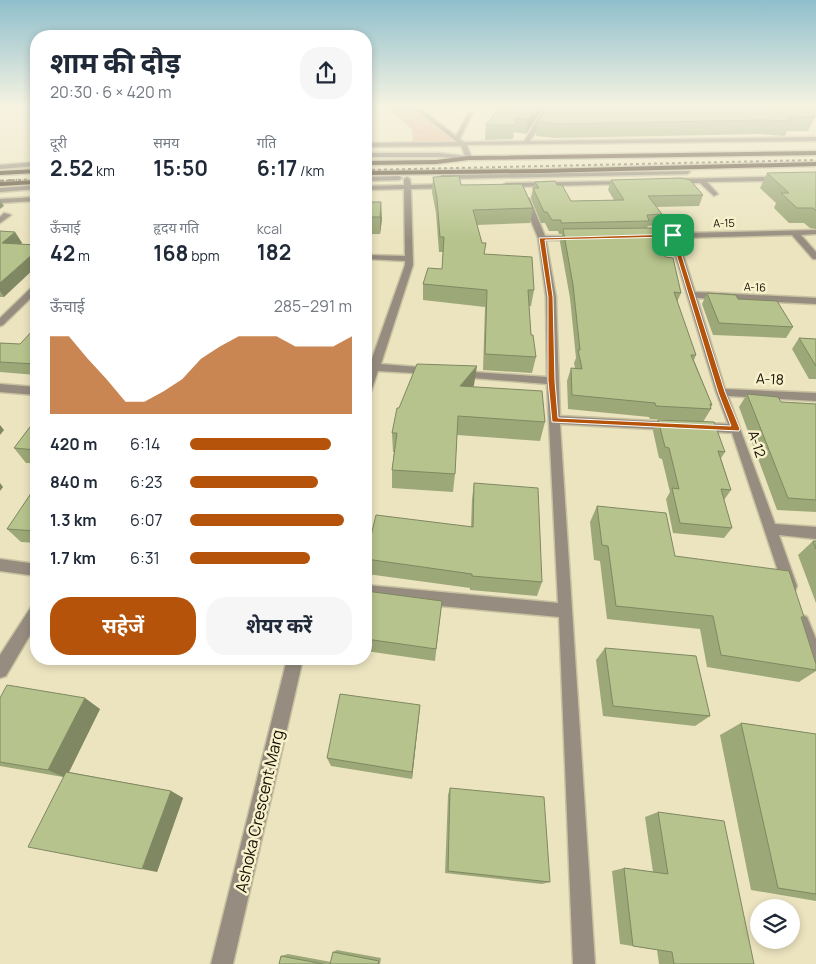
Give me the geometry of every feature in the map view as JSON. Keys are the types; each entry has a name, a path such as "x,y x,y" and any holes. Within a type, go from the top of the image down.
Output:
{"main road":[{"path":"797,153 805,151"},
{"path":"372,163 436,162 469,158 816,153"},
{"path":"372,173 816,164"},
{"path":"697,167 740,171 816,169"},
{"path":"0,173 30,171"},
{"path":"0,184 30,182"}],"street":[{"path":"372,156 440,155 469,158 467,151"},
{"path":"0,160 30,158"},
{"path":"0,167 30,164"},
{"path":"442,177 740,171"},
{"path":"372,187 469,172"},
{"path":"663,181 816,178"},
{"path":"372,179 454,186"},
{"path":"702,180 714,194"},
{"path":"372,373 400,293 409,258 407,182"},
{"path":"501,185 635,182"},
{"path":"520,185 542,238 550,297 552,381 584,964"},
{"path":"0,190 30,188"},
{"path":"0,202 30,200"},
{"path":"0,221 7,215"},
{"path":"794,232 816,257"},
{"name":"A-15","path":"636,236 816,232"},
{"name":"A-12","path":"673,235 721,392 736,429 816,662"},
{"path":"542,238 589,237"},
{"path":"372,257 409,258"},
{"path":"0,323 30,294"},
{"name":"A-16","path":"692,295 816,301"},
{"path":"374,367 552,381"},
{"path":"0,388 30,390"},
{"name":"A-18","path":"721,392 816,397"},
{"path":"555,420 736,429"},
{"path":"769,529 816,534"},
{"path":"0,565 30,569"},
{"path":"372,593 566,611"},
{"path":"0,670 30,622"},
{"name":"Ashoka Crescent Marg","path":"222,964 294,665"}],"building":[{"path":"816,172 816,211 813,208 797,208 781,193 789,193 767,173"},
{"path":"459,176 461,185 522,184 533,208 473,210 482,243 486,243 484,254 532,257 534,290 528,290 531,335 533,335 536,357 485,354 487,290 423,284 428,268 442,269 444,237 440,237 437,198 433,177"},
{"path":"681,178 690,180 703,195 648,196 662,214 647,215 649,221 561,223 561,220 552,220 547,212 544,212 533,188 539,188 535,182 555,181 557,185 562,185 571,201 624,200 611,180"},
{"path":"372,202 381,202 380,217 372,217"},
{"path":"653,228 665,257 673,258 681,293 674,292 696,355 691,355 712,405 710,404 711,409 656,406 655,403 572,395 571,368 582,369 578,350 580,350 573,285 563,229"},
{"path":"0,231 15,232 2,243 30,245 30,256 0,283"},
{"path":"707,293 736,295 738,299 777,301 793,327 719,323"},
{"path":"30,333 30,364 0,362 0,343 20,344"},
{"path":"799,338 816,339 816,366"},
{"path":"417,364 477,366 460,386 542,391 545,422 458,416 455,474 392,470 397,433 392,433 397,408 399,408"},
{"path":"747,394 778,397 781,402 816,404 816,500 788,498"},
{"path":"658,420 714,422 725,452 718,451 731,490 721,489 732,528 680,523 672,488 679,489 669,448 665,447"},
{"path":"30,427 30,449 14,448"},
{"path":"474,483 538,488 542,582 472,576 472,574 372,560 372,531 376,515 473,527"},
{"path":"30,495 30,531 7,529"},
{"path":"597,506 666,513 675,556 789,571 804,617 801,617 816,664 816,670 721,655 713,616 616,606 608,546 602,545"},
{"path":"372,592 442,601 436,649 372,640"},
{"path":"605,648 696,656 710,716 613,706"},
{"path":"7,685 85,698 48,770 0,762 0,698"},
{"path":"340,694 420,705 412,772 327,758"},
{"path":"741,723 816,734 816,894 778,888"},
{"path":"66,772 171,791 142,869 28,847"},
{"path":"450,788 544,797 550,882 448,871"},
{"path":"658,812 724,821 754,964 674,964 672,952 633,946 624,868 668,874"},
{"path":"333,952 379,961 378,964 330,964"},
{"path":"281,956 323,964 279,964"}],"railway":[{"path":"372,170 816,160"},
{"path":"17,180 0,181 30,179"}],"route":[{"path":"673,235 721,392 736,429 555,420 550,297 542,238 673,235"}]}
